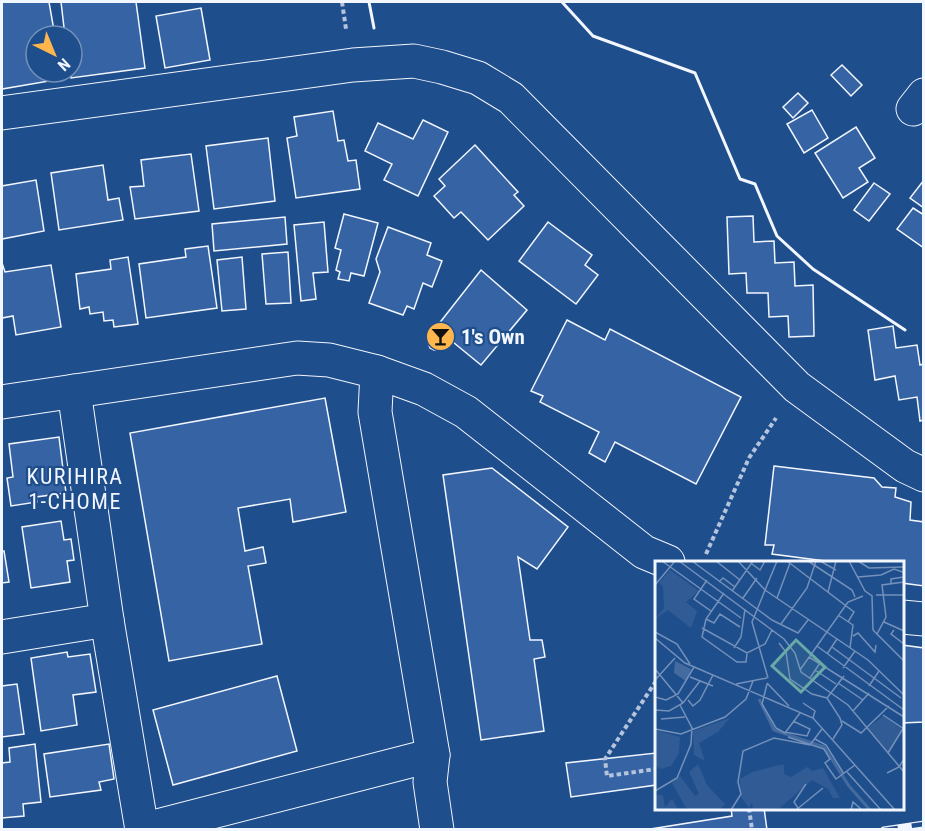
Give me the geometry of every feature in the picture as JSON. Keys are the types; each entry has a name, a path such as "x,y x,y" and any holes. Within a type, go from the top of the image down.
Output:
{"street":[{"path":"2,113 353,65 414,61 478,78 512,98 797,387 905,466 924,476"},
{"path":"2,402 297,358 329,360 377,372 424,389 466,412 644,552 666,561"},
{"path":"377,372 375,412 432,769 437,830"},
{"path":"74,391 107,620 142,830 432,769"},
{"path":"904,617 924,620"},
{"path":"2,637 107,620"}],"path":[{"path":"706,554 749,458 797,387"},
{"path":"655,684 605,759 607,776 655,769"},
{"path":"749,810 752,830"}],"building":[{"path":"2,2 49,2 53,24 24,24 24,84 32,84 2,89"},
{"path":"61,2 136,2 145,68 84,76 84,24 64,24"},
{"path":"201,8 210,60 165,68 156,16"},
{"path":"842,65 862,85 851,96 831,75"},
{"path":"798,93 808,103 793,118 783,107"},
{"path":"812,110 828,138 804,153 787,124"},
{"path":"333,111 338,141 344,140 348,161 356,160 360,189 296,198 287,138 297,136 294,117"},
{"path":"423,120 448,132 418,196 384,180 392,164 365,151 378,123 413,139"},
{"path":"856,127 875,158 859,168 868,182 843,198 815,153"},
{"path":"268,138 275,201 214,209 206,146"},
{"path":"475,145 518,192 514,195 524,206 488,240 461,212 454,218 434,196 445,186 439,179"},
{"path":"191,154 199,211 135,219 130,187 144,186 141,160"},
{"path":"103,165 108,200 119,198 123,220 59,230 51,173"},
{"path":"36,180 44,231 2,239 2,186"},
{"path":"924,180 924,208 910,198"},
{"path":"874,183 890,194 869,221 854,210"},
{"path":"913,208 924,215 924,248 897,229"},
{"path":"344,214 378,223 364,276 351,273 349,281 338,279 340,272 336,270 341,250 335,248"},
{"path":"753,216 754,242 774,241 775,263 794,262 795,286 813,285 814,336 789,337 788,316 769,317 768,293 747,293 746,273 729,274 727,217"},
{"path":"285,217 287,244 214,251 212,224"},
{"path":"324,222 328,272 313,273 316,299 301,301 294,225"},
{"path":"548,222 592,255 585,265 598,275 576,304 519,261"},
{"path":"388,227 431,243 427,255 442,261 432,287 423,283 414,309 407,306 403,315 369,303 380,272 376,259"},
{"path":"208,246 217,308 146,318 139,264 186,257 185,249"},
{"path":"288,252 291,303 266,304 262,254"},
{"path":"128,257 138,324 114,327 113,320 104,321 103,312 90,314 89,307 80,309 76,274 111,269 110,260"},
{"path":"242,257 246,309 222,311 217,260"},
{"path":"2,263 5,272 51,265 61,327 16,335 13,316 2,318"},
{"path":"481,270 527,310 481,365 448,338 439,349 434,350 430,348 427,339"},
{"path":"567,320 605,340 610,329 741,397 696,484 615,442 605,462 589,453 599,432 540,402 543,396 531,391"},
{"path":"893,326 896,348 917,345 920,365 924,364 924,420 920,421 917,397 899,400 895,376 875,380 868,330"},
{"path":"325,398 346,512 293,522 290,499 238,508 245,551 263,547 266,563 248,566 262,644 169,661 130,433"},
{"path":"59,437 66,493 36,497 37,502 11,506 7,478 13,477 9,444"},
{"path":"774,466 874,478 882,487 896,488 895,497 911,502 910,520 924,522 924,586 904,583 904,561 825,561 772,554 774,545 765,545"},
{"path":"492,468 568,527 537,569 518,557 530,640 542,640 545,657 534,659 544,731 481,740 443,475"},
{"path":"61,521 64,540 71,539 74,560 67,561 70,582 31,588 22,527"},
{"path":"2,551 4,551 9,582 2,583"},
{"path":"904,645 924,648 924,722 904,723"},
{"path":"67,652 68,657 90,654 96,692 73,695 77,725 41,731 31,658"},
{"path":"277,676 297,751 173,785 153,710"},
{"path":"17,684 24,734 2,737 2,686"},
{"path":"35,744 41,802 23,804 24,816 2,818 2,763 10,762 9,748"},
{"path":"109,744 114,779 99,782 101,790 50,797 44,754"},
{"path":"655,753 655,785 571,797 566,763"},
{"path":"731,810 764,810 767,830 644,830 732,816"}],"railway":[{"path":"884,830 924,824"}],"wall":[{"path":"369,2 374,28"},
{"path":"562,2 593,36 695,73 740,179 755,184 777,236 813,269 905,330"}],"place":[{"name":"1's Own","path":"440,337"}],"district":[{"name":"KURIHIRA 1-CHOME","path":"75,488"}]}
